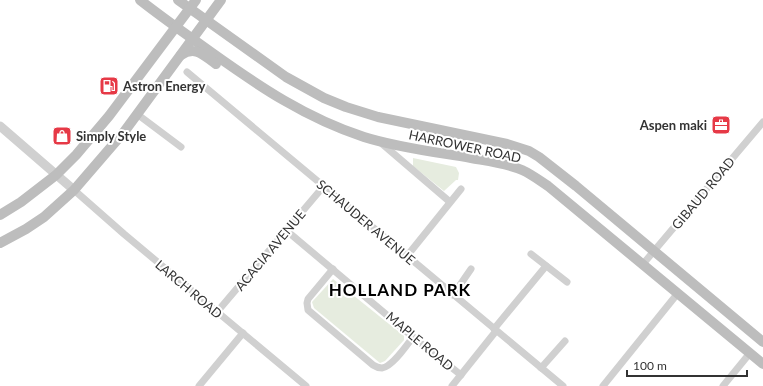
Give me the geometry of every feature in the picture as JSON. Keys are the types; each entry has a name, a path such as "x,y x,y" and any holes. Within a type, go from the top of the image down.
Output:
{"main road":[{"name":"HARROWER ROAD","path":"140,0 176,28 248,79 275,96 314,117 339,128 380,142 501,164 522,170 548,186 763,364"},
{"name":"HARROWER ROAD","path":"178,0 286,77 305,88 346,107 378,117 492,140 528,151 555,168 763,342"},
{"path":"0,215 21,202 56,175 76,155 101,126 196,0"},
{"path":"0,244 44,217 74,190 94,168 137,114 221,0"},
{"path":"180,57 190,51 199,52 235,77 248,79"},
{"path":"739,344 750,331"}],"street":[{"name":"SCHAUDER AVENUE","path":"187,72 563,386"},
{"path":"137,114 181,147"},
{"name":"GIBAUD ROAD","path":"643,264 763,122"},
{"path":"0,126 74,190"},
{"path":"380,142 450,202"},
{"name":"ACACIA AVENUE","path":"217,312 323,187"},
{"path":"407,256 461,189"},
{"name":"LARCH ROAD","path":"74,190 306,386"},
{"name":"MAPLE ROAD","path":"287,231 461,375"},
{"path":"531,254 566,282"},
{"path":"452,386 546,266"},
{"path":"333,269 308,299 308,310 367,360 377,367 382,368 391,364 413,336"},
{"path":"453,295 471,269"},
{"path":"603,386 678,293"},
{"path":"199,386 243,334"},
{"path":"541,368 564,341"},
{"path":"723,386 750,353"}],"shaded area":[{"path":"413,158 456,167 459,173 458,180 456,180 444,191 413,166"},
{"path":"333,279 404,336 404,340 385,361 380,363 314,308 312,302"}],"place":[{"name":"Astron Energy","path":"109,86"},
{"name":"Aspen maki","path":"721,125"},
{"name":"Simply Style","path":"62,136"}],"district":[{"name":"HOLLAND PARK","path":"400,290"}]}
